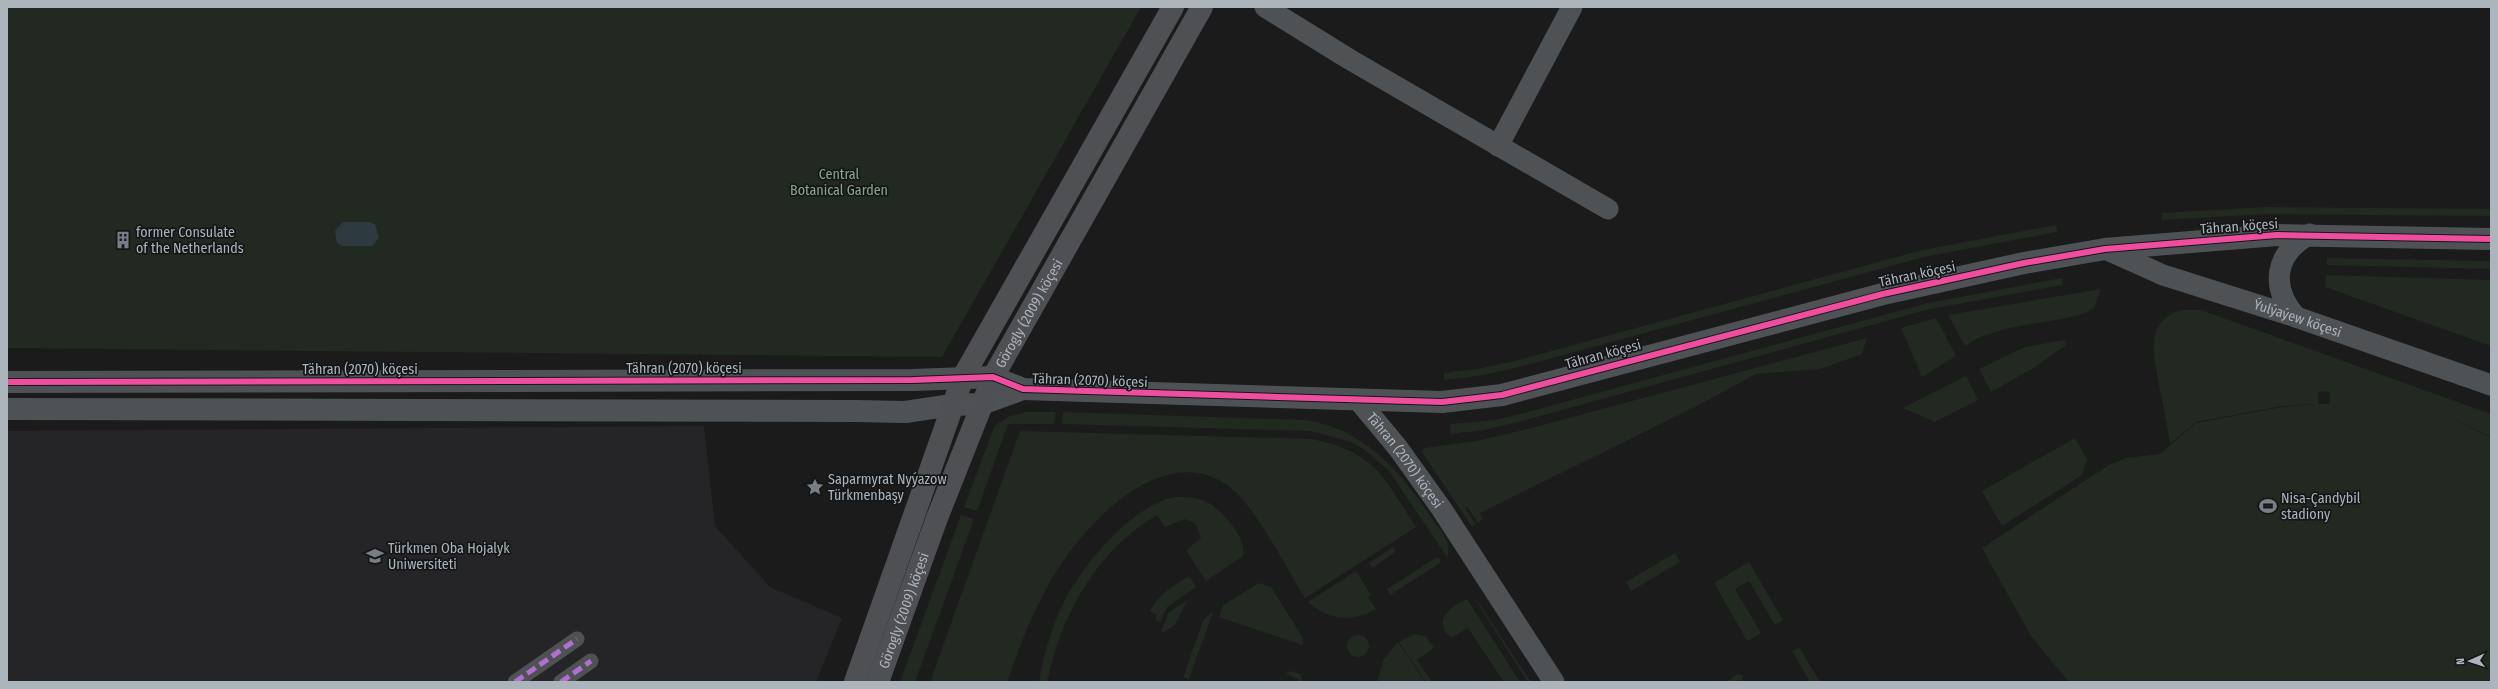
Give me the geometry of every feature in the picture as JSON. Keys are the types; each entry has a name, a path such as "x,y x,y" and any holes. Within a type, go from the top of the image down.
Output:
{"main road":[{"name":"Görogly (2009) köçesi","path":"855,682 963,377 1173,7"},
{"name":"Görogly (2009) köçesi","path":"878,682 937,518 993,376 1202,7"}],"street":[{"path":"1264,7 1498,146 1608,209"},
{"path":"1498,146 1572,7"},
{"path":"2296,317 2287,306 2282,295 2280,271 2290,248 2310,234"},
{"name":"Tähran köçesi","path":"1359,401 1442,402 1502,395 1883,294 2024,263 2105,249 2232,237 2310,234 2491,239"},
{"name":"Ýulýaýew köçesi","path":"2105,249 2163,275 2296,317 2491,385"},
{"name":"Tähran (2070) köçesi","path":"7,382 913,380 993,376 1023,389 1359,401 1398,448 1440,508 1554,682"},
{"name":"Tähran (2070) köçesi","path":"7,409 847,410 882,413 952,405 982,404 1023,389"},
{"path":"515,682 578,638"},
{"path":"561,682 591,661"}],"shaded area":[{"path":"343,222 369,222 375,224 379,238 372,246 342,246 337,243 335,231"},
{"name":"Türkmen Oba Hojalyk Uniwersiteti","path":"704,426 715,526 770,587 842,618 816,682 7,682 7,431"}],"green space":[{"name":"Central Botanical Garden","path":"7,7 1141,7 942,357 7,348"},
{"path":"2267,207 2491,209 2491,216 2268,214 2162,220 2162,213"},
{"path":"2056,225 2057,232 1924,257 1516,368 1478,376 1444,380 1444,373 1477,369 1515,361 1922,250"},
{"path":"2327,258 2491,261 2491,269 2327,265"},
{"path":"2326,275 2491,280 2491,346 2325,287"},
{"path":"2062,278 2063,285 1930,309 1522,421 1484,430 1451,434 1450,424 1495,420 1520,414 1928,303"},
{"path":"2101,289 2094,308 2085,313 2008,328 1979,338 1965,346 1948,315"},
{"name":"Nisa-Çandybil stadiony","path":"2182,310 2201,310 2491,414 2491,437 2445,415 2491,438 2491,682 2069,682 2031,636 1982,548 2109,465 2126,458 2160,454 2196,423 2282,407 2316,404 2282,406 2196,422 2170,444 2154,354 2156,332 2161,322 2169,315","holes":["2329,391 2330,404 2318,404 2318,392"]},
{"path":"1936,318 1956,356 1922,377 1901,328"},
{"path":"1867,338 1862,354 1821,369 1756,374 1695,407 1480,513 1483,519 1478,523 1467,507 1465,508 1476,524 1472,527 1422,452 1424,448 1476,441 1524,430"},
{"path":"2064,340 2066,345 2032,369 1991,392 1979,369 2025,347"},
{"path":"1966,376 1978,400 1935,422 1903,408"},
{"path":"1027,412 1056,412 1054,424 1008,424 977,511 964,507 995,425 1010,416"},
{"path":"1063,412 1306,420 1327,425 1364,443 1380,455 1394,469 1420,501 1445,536 1448,546 1447,557 1389,471 1366,451 1351,442 1311,431 1062,424"},
{"path":"1020,431 1311,439 1333,444 1364,459 1375,469 1395,494 1416,527 1305,598 1258,520 1236,493 1226,484 1200,473 1174,473 1149,482 1124,497 1101,516 1081,538 1063,561 1043,594 1026,631 1007,682 930,682"},
{"path":"2075,438 2087,459 2082,475 2002,526 1982,491"},
{"path":"1175,497 1200,499 1210,503 1217,509 1237,532 1241,540 1243,556 1206,581 1186,550 1201,538 1196,524 1185,519 1165,527 1157,515 1136,529 1116,546 1085,586 1072,609 1062,633 1053,657 1047,682 1039,682 1046,649 1057,617 1067,596 1086,566 1128,522 1159,502"},
{"path":"961,515 974,519 915,682 900,682"},
{"path":"1393,547 1396,552 1372,568 1369,563"},
{"path":"1675,553 1680,562 1631,591 1626,582"},
{"path":"1437,557 1440,559 1440,563 1390,595 1387,589"},
{"path":"1749,562 1783,620 1775,625 1749,581 1735,589 1761,633 1747,641 1714,583"},
{"path":"1356,571 1371,595 1368,597 1376,609 1358,616 1340,618 1324,613 1308,602"},
{"path":"1189,576 1196,587 1167,607 1160,622 1155,620 1157,615 1150,611 1154,605 1162,595"},
{"path":"1259,583 1271,587 1303,638 1302,645 1219,617 1223,605"},
{"path":"1474,598 1478,602 1531,682 1528,682"},
{"path":"1467,599 1520,682 1504,682 1468,628 1452,637 1444,630 1443,623 1446,614 1453,607"},
{"path":"1188,600 1174,626 1164,632 1161,631 1169,612"},
{"path":"1213,612 1189,679 1183,677 1204,619"},
{"path":"1415,634 1425,636 1433,646 1433,649 1417,660 1432,682 1426,682 1399,642"},
{"path":"1358,635 1366,638 1369,646 1366,654 1358,657 1350,654 1347,646 1350,638"},
{"path":"1398,642 1425,682 1377,682 1384,659"},
{"path":"1799,647 1820,682 1810,682 1792,651"},
{"path":"1290,671 1301,674 1302,682 1297,682 1298,679 1286,674"},
{"path":"1738,674 1743,675 1742,680 1726,682"}],"marked path":[{"path":"515,682 577,639"},
{"path":"561,682 591,661"}],"cycle path":[{"path":"7,382 913,380 993,377 1023,389 1442,402 1502,395 1883,294 2024,263 2105,249 2277,235 2491,239"}],"place":[{"name":"former Consulate of the Netherlands","path":"123,240"},
{"name":"Saparmyrat Nyýazow Türkmenbaşy","path":"815,487"},
{"name":"Nisa-Çandybil stadiony","path":"2268,506"},
{"name":"Türkmen Oba Hojalyk Uniwersiteti","path":"375,556"}]}
